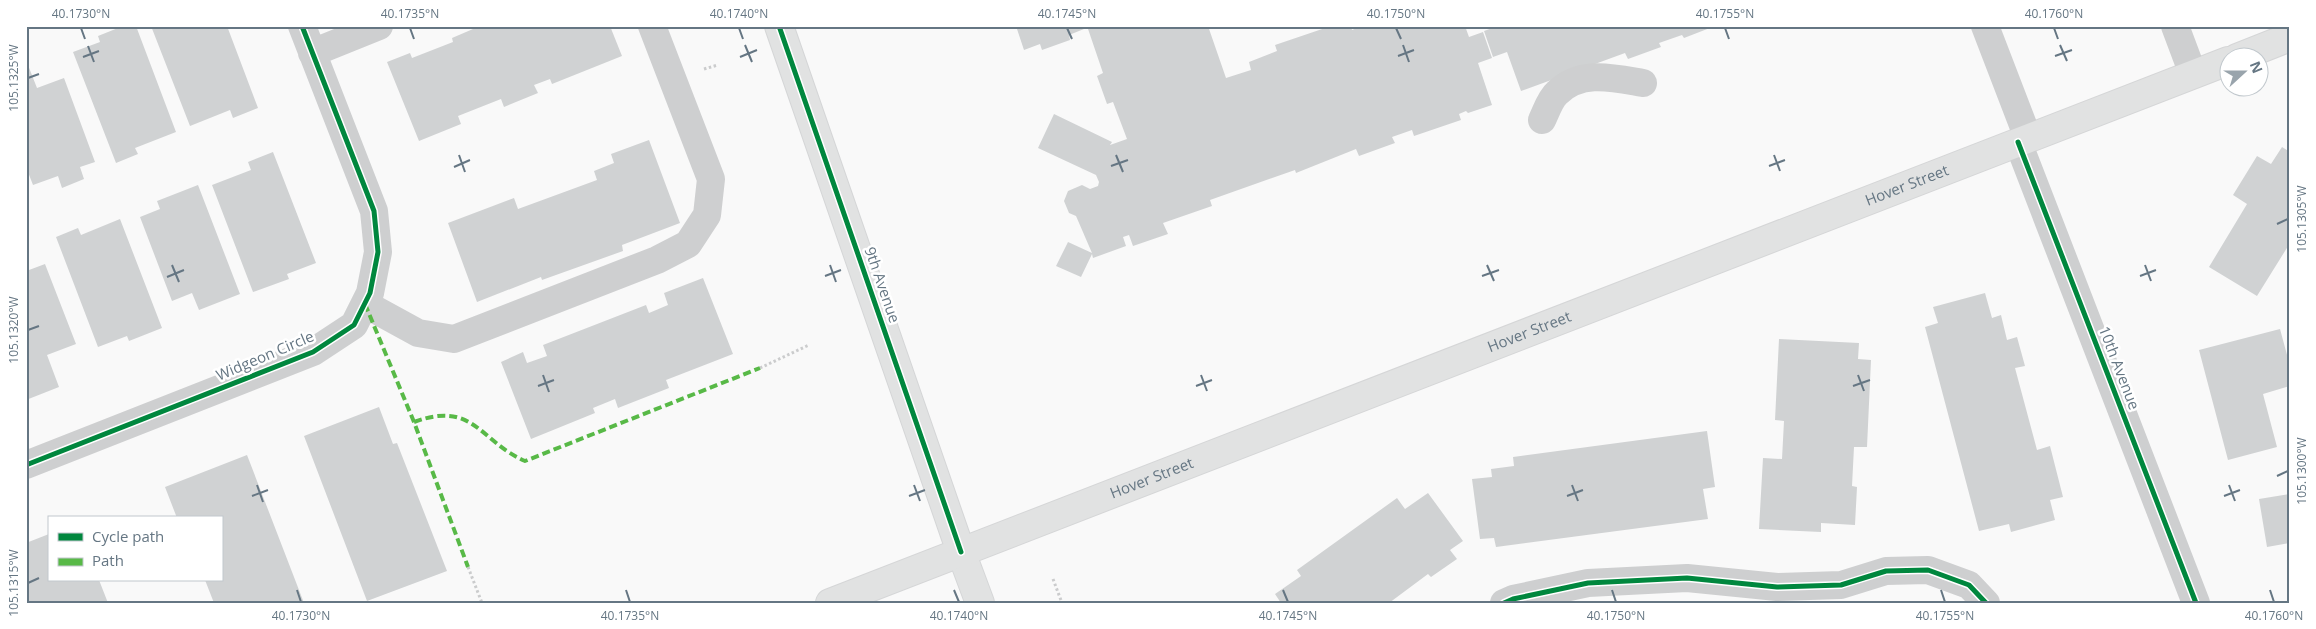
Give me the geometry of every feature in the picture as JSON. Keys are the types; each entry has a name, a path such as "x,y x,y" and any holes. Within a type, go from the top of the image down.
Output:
{"main road":[{"name":"9th Avenue","path":"780,26 980,603"},
{"path":"2262,48 2290,37"},
{"name":"Hover Street","path":"830,603 2218,65"}],"street":[{"name":"Widgeon Circle","path":"26,465 313,352 354,325 370,293 378,252 374,211 302,26"},
{"path":"312,52 379,26"},
{"path":"365,304 418,333 454,339 658,260 688,244 707,215 711,179 652,26"},
{"name":"10th Avenue","path":"1986,26 2023,140 2196,603"},
{"path":"2174,26 2193,74"},
{"path":"1542,120 1557,93 1582,77 1608,77 1643,83"},
{"path":"1504,603 1513,598 1588,583 1687,578 1777,587 1841,585 1886,571 1928,570 1969,585 1986,603"}],"path":[{"path":"760,368 808,345"},
{"path":"468,567 482,603"},
{"path":"1053,579 1062,603"}],"building":[{"path":"123,26 136,26 176,132 135,148 138,154 116,163 73,52 100,42 98,36"},
{"path":"151,26 227,26 258,108 233,118 230,110 190,126"},
{"path":"480,26 610,26 622,56 552,84 550,79 534,85 538,93 504,107 501,99 458,116 461,124 419,141 387,62 410,53 412,58 453,42 452,38"},
{"path":"1016,26 1083,26 1084,29 1069,35 1070,40 1042,50 1040,44 1024,50"},
{"path":"1087,26 1208,26 1226,78 1251,70 1249,62 1277,51 1275,45 1331,26 1351,26 1352,30 1362,26 1465,26 1469,37 1483,32 1492,58 1478,63 1492,105 1468,113 1466,111 1459,114 1461,120 1414,136 1412,130 1392,137 1395,143 1359,156 1356,149 1296,173 1295,170 1210,200 1212,206 1163,223 1168,234 1133,246 1129,235 1123,237 1126,246 1093,258 1092,254 1081,277 1056,266 1068,242 1092,253 1076,216 1069,213 1064,201 1068,191 1082,185 1090,189 1098,186 1099,182 1096,175 1038,148 1054,114 1112,142 1110,145 1127,139 1113,102 1107,104 1097,76 1103,73"},
{"path":"1498,26 1715,26 1684,38 1682,35 1659,43 1661,47 1628,59 1625,53 1521,91 1507,52 1493,57 1484,31"},
{"path":"26,60 37,88 64,78 95,162 80,167 84,179 62,188 58,176 33,185 26,167"},
{"path":"649,140 680,223 622,245 623,251 542,280 541,277 477,302 448,223 514,198 518,209 597,180 594,171 614,163 611,154"},
{"path":"2282,147 2290,152 2290,243 2257,296 2209,267 2247,204 2233,195 2257,156 2271,164"},
{"path":"273,152 316,263 287,274 289,279 253,292 212,185 251,170 248,162"},
{"path":"198,185 240,294 199,310 192,293 172,301 140,217 160,209 157,201"},
{"path":"120,219 162,328 129,341 127,336 98,347 56,237 78,228 81,235"},
{"path":"26,262 29,270 45,264 76,344 47,355 59,387 26,400"},
{"path":"703,278 733,354 666,380 669,388 618,408 615,399 593,408 595,413 531,439 501,362 523,352 527,363 547,356 543,345 646,305 649,313 668,305 664,293"},
{"path":"1985,293 1992,318 2001,315 2007,340 2017,337 2025,366 2015,368 2037,450 2050,446 2063,497 2050,500 2055,520 2011,532 2009,524 1979,531 1925,327 1938,323 1933,307"},
{"path":"2280,329 2290,366 2290,386 2263,394 2277,447 2228,460 2199,350"},
{"path":"1779,339 1859,343 1858,359 1871,360 1867,447 1854,447 1852,486 1857,487 1855,525 1821,523 1821,532 1759,529 1763,458 1782,459 1784,421 1775,420"},
{"path":"379,407 393,444 397,443 447,571 367,601 304,436"},
{"path":"1707,431 1715,487 1703,489 1708,519 1496,547 1494,538 1480,539 1472,479 1492,477 1491,469 1514,466 1513,457"},
{"path":"247,455 304,603 214,603 206,582 222,582 222,516 176,516 165,487"},
{"path":"1428,493 1463,541 1450,550 1457,559 1431,577 1428,574 1389,603 1281,603 1275,594 1301,576 1297,570 1397,498 1405,509"},
{"path":"2290,494 2290,543 2267,547 2259,499"},
{"path":"48,534 48,582 100,582 108,603 26,603 26,543"}],"marked path":[{"path":"365,304 414,422 468,567"},
{"path":"414,422 434,417 450,416 463,419 475,426 509,453 525,461 760,368"}],"cycle path":[{"path":"26,465 313,352 354,325 370,293 378,252 374,211 302,26"},
{"path":"779,26 961,552"},
{"path":"2018,142 2196,603"},
{"path":"1504,603 1513,599 1588,583 1687,578 1777,587 1841,585 1886,571 1928,570 1969,585 1986,603"}]}
